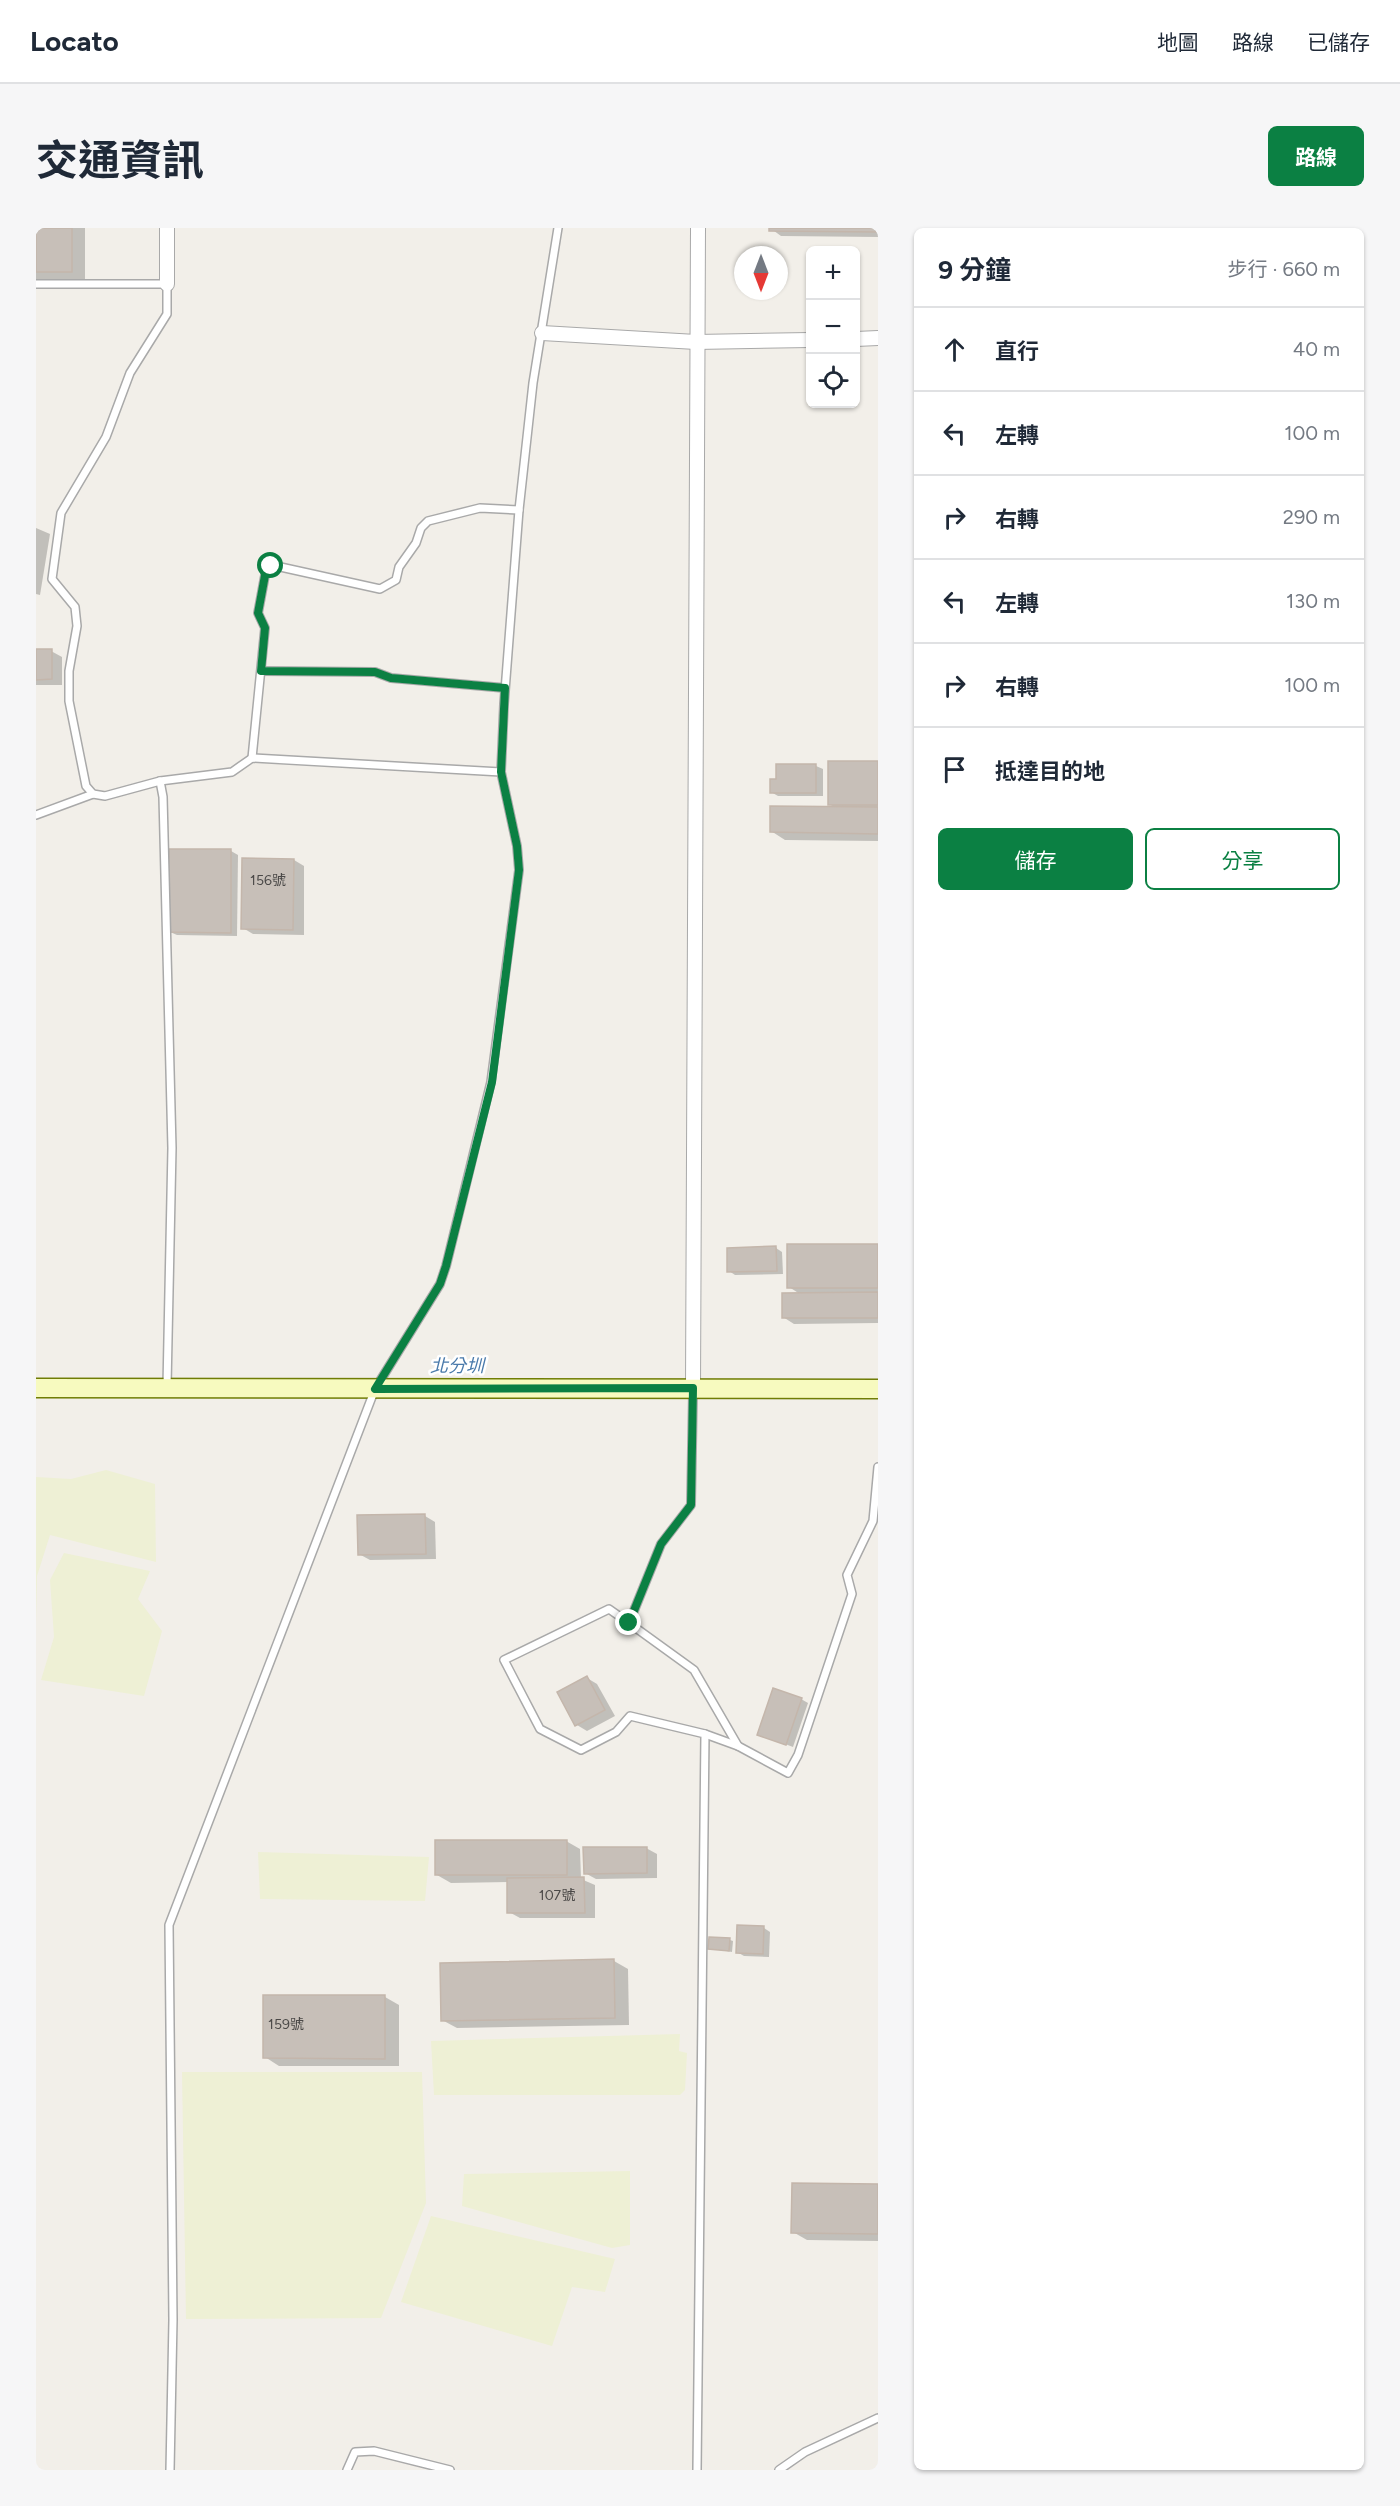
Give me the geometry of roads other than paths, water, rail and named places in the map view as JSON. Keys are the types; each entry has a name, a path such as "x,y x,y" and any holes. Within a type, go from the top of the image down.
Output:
{"street":[{"path":"167,228 167,284"},
{"path":"692,1379 698,228"},
{"path":"542,333 696,342 806,340"},
{"path":"860,339 878,338"},
{"path":"36,1388 167,1380 375,1389 692,1379 878,1389"}],"lane":[{"path":"170,2470 173,2320 169,1925 375,1389 443,1275 492,1082 519,870 517,846 501,772 505,688 519,510 533,383 558,228"},
{"path":"36,284 167,284 167,314 130,373 106,437 61,513 52,579 75,607 77,626 69,671 69,701 86,786 93,794"},
{"path":"252,758 265,628 258,613 266,570 271,566 380,589 396,580 399,567 416,543 421,528 428,521 480,508 519,510"},
{"path":"261,671 375,672 391,678 505,688"},
{"path":"36,815 93,794 105,796 160,781 232,772 252,758 501,772"},
{"path":"160,781 172,1148 167,1380"},
{"path":"629,1623 661,1544 691,1505 692,1379"},
{"path":"738,1746 694,1670 609,1609 504,1660 540,1729 581,1750 616,1732 630,1716 705,1734 738,1746 788,1773 798,1755 852,1594 847,1575 876,1522 878,1467"},
{"path":"697,2470 705,1734"},
{"path":"779,2470 805,2452 878,2418"},
{"path":"347,2470 355,2452 374,2451 450,2470"}],"water label":[{"name":"北分圳","path":"457,1366"}]}
